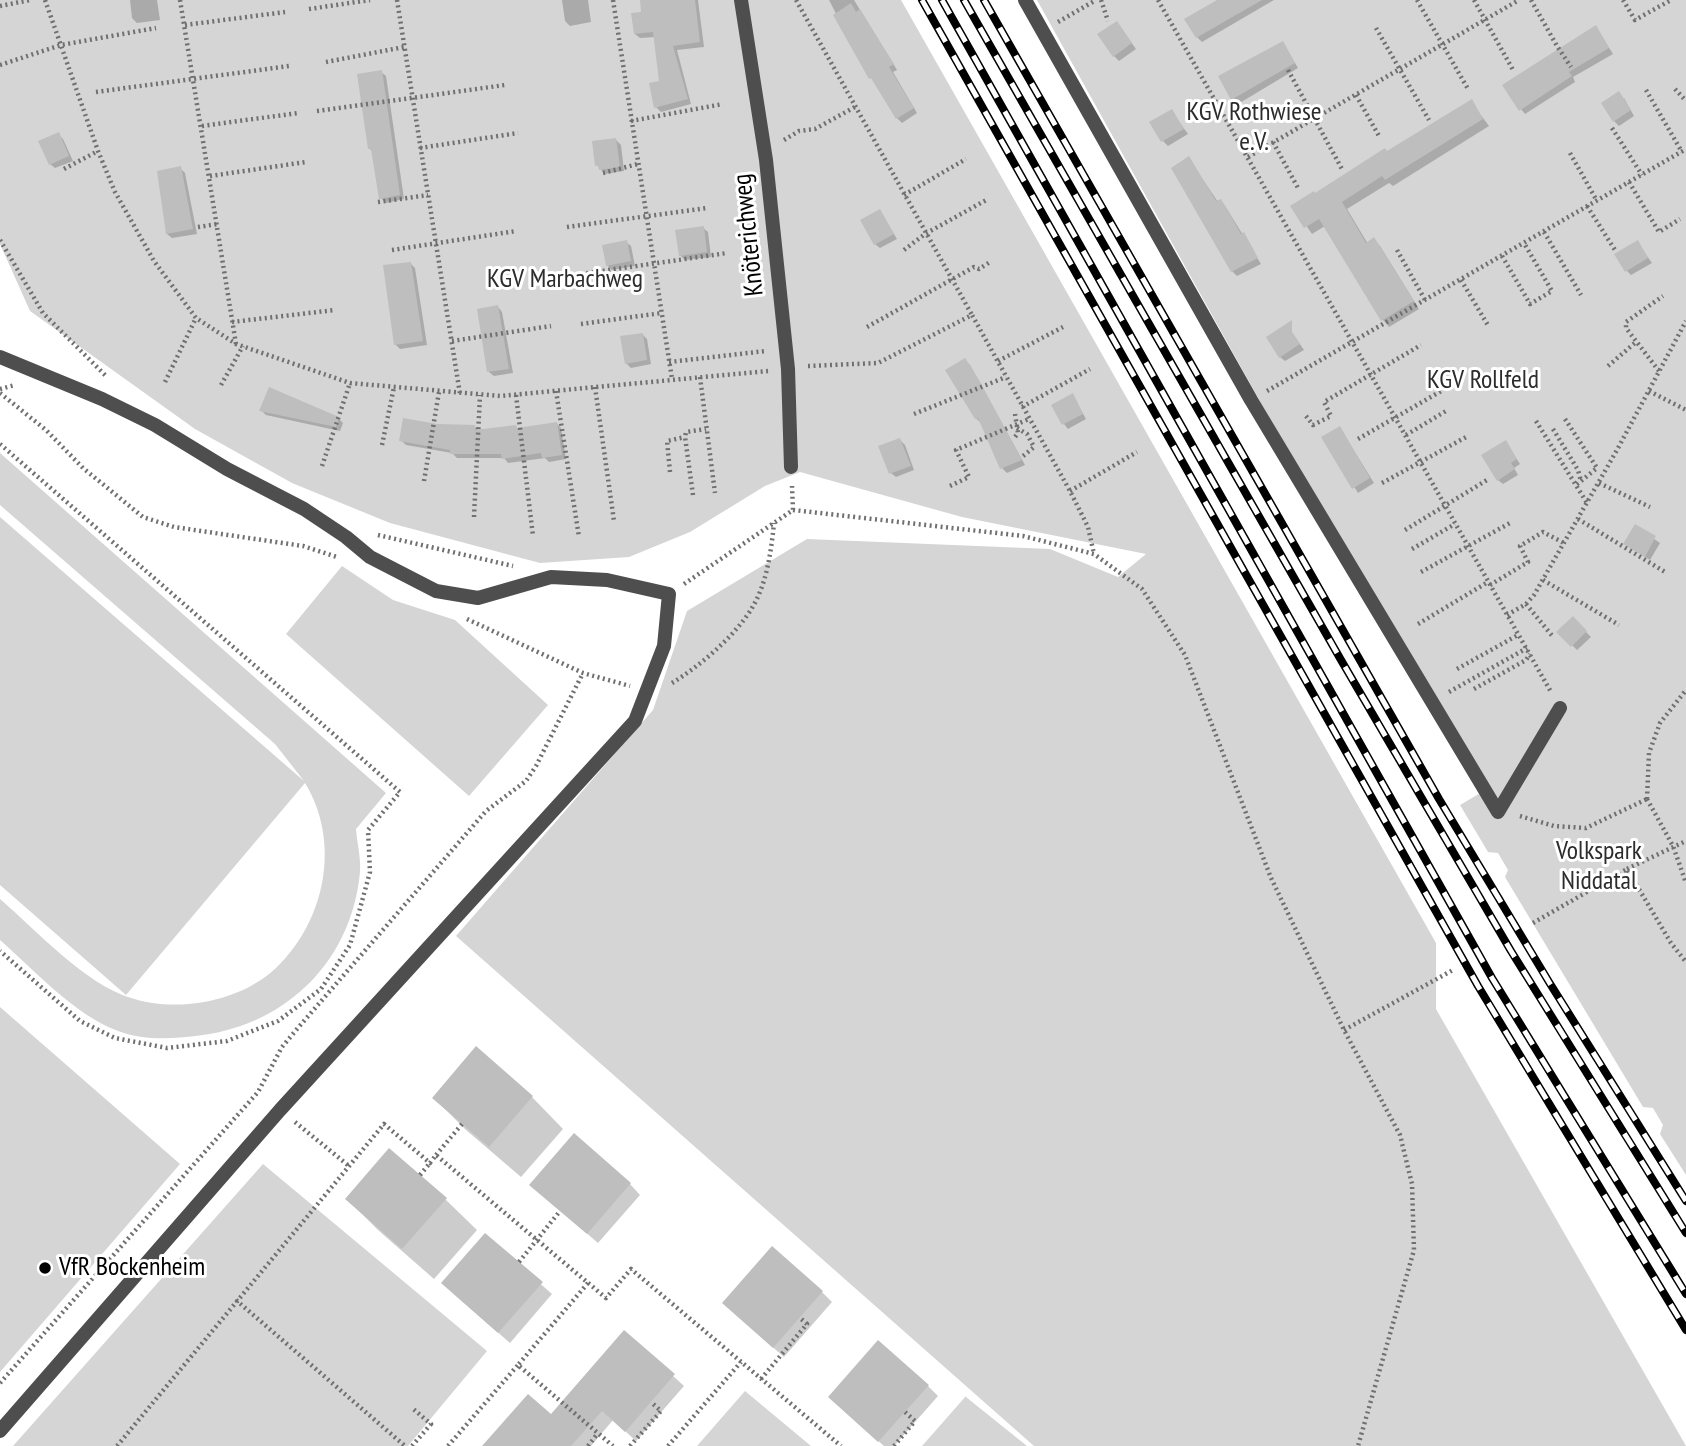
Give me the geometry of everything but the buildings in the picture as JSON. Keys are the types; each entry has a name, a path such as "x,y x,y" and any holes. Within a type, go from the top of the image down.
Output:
{"lane":[{"name":"Knöterichweg","path":"741,0 766,160 788,369 791,467"},
{"path":"1025,0 1251,400 1498,812 1560,708"},
{"path":"0,357 102,399 155,425 227,469 304,509 370,557 436,591 478,598 551,577 607,580 669,594 664,646 635,721 281,1110 0,1431"}],"path":[{"path":"0,6 30,0"},
{"path":"45,0 97,151 115,192 154,261 196,318 236,344 350,383 460,394 516,395 878,363 972,315"},
{"path":"180,0 236,344"},
{"path":"309,9 370,0"},
{"path":"397,0 460,394"},
{"path":"613,0 672,380"},
{"path":"796,0 1070,491 1088,527 1094,554"},
{"path":"1042,31 1098,0 1108,21"},
{"path":"1158,0 1560,708"},
{"path":"1417,0 1468,89"},
{"path":"1474,0 1513,70"},
{"path":"1248,157 1518,0"},
{"path":"1531,0 1556,46 1571,67"},
{"path":"1623,0 1635,20 1671,0"},
{"path":"185,25 285,12"},
{"path":"0,65 61,46 156,28"},
{"path":"1376,29 1429,120"},
{"path":"326,62 404,47"},
{"path":"96,92 289,66"},
{"path":"1288,69 1343,171"},
{"path":"317,111 505,85"},
{"path":"1675,89 1686,101"},
{"path":"1251,400 1684,151 1646,90"},
{"path":"1356,95 1379,136"},
{"path":"631,121 723,104"},
{"path":"784,150 782,141 799,131 815,129 855,107"},
{"path":"202,127 298,113"},
{"path":"1612,128 1642,175"},
{"path":"420,148 518,133"},
{"path":"1273,142 1298,188"},
{"path":"64,169 97,151"},
{"path":"1570,153 1597,201"},
{"path":"904,195 966,159"},
{"path":"210,176 306,162"},
{"path":"603,173 638,164"},
{"path":"1629,182 1659,232 1680,219"},
{"path":"378,202 428,195"},
{"path":"904,250 925,234 988,199"},
{"path":"1587,206 1615,250"},
{"path":"567,228 708,208"},
{"path":"198,227 218,223"},
{"path":"392,250 516,231"},
{"path":"1544,232 1581,295"},
{"path":"0,240 43,313 108,378"},
{"path":"1502,256 1530,304 1552,291 1524,243"},
{"path":"1397,250 1425,300"},
{"path":"582,274 727,253"},
{"path":"867,327 974,267 979,269 990,262"},
{"path":"1461,280 1489,327"},
{"path":"1659,372 1626,328 1626,322 1663,296"},
{"path":"232,322 335,310"},
{"path":"581,324 662,313"},
{"path":"165,382 196,318"},
{"path":"1507,615 1526,604 1543,580 1599,483 1686,321"},
{"path":"452,341 551,326"},
{"path":"998,361 1063,327"},
{"path":"1608,366 1636,342"},
{"path":"1306,416 1313,425 1331,416 1324,402 1421,345"},
{"path":"221,385 243,346"},
{"path":"669,362 767,351"},
{"path":"1022,407 1090,369"},
{"path":"700,377 715,493"},
{"path":"914,414 1006,377"},
{"path":"322,466 350,383"},
{"path":"382,445 394,387"},
{"path":"595,387 614,521"},
{"path":"1358,439 1443,390"},
{"path":"556,391 579,537"},
{"path":"1649,391 1686,410"},
{"path":"424,481 439,392"},
{"path":"0,393 46,430 83,468 144,517 174,527 303,546 338,558 347,564"},
{"path":"474,517 480,395"},
{"path":"516,395 533,536"},
{"path":"1406,435 1446,411"},
{"path":"1015,414 1018,433 1015,437"},
{"path":"950,486 969,477 956,450 1029,419"},
{"path":"1565,419 1597,468 1578,483"},
{"path":"1536,421 1578,483 1587,503"},
{"path":"1017,426 1032,440 1034,447 1023,456"},
{"path":"693,495 685,437 686,432 706,429"},
{"path":"1553,429 1578,470 1578,483"},
{"path":"1382,483 1468,436"},
{"path":"670,472 667,441 685,437"},
{"path":"0,444 400,792 369,830 370,872 350,945 321,989 278,1021 227,1041 167,1048 115,1038 80,1021 0,951"},
{"path":"1070,491 1138,452"},
{"path":"791,467 793,510"},
{"path":"1405,530 1487,480"},
{"path":"1599,483 1650,507"},
{"path":"669,594 793,510 1023,536 1094,554 1142,589 1185,655 1271,878 1344,1030 1400,1135 1412,1184 1414,1250 1358,1446"},
{"path":"1577,519 1665,572"},
{"path":"465,617 583,673 648,690 671,684 692,671 729,636 752,608 764,579 774,523"},
{"path":"1412,549 1455,523"},
{"path":"1421,572 1510,523"},
{"path":"1418,624 1528,562 1520,546 1543,532 1564,543"},
{"path":"346,537 374,534 486,559 551,577"},
{"path":"1543,580 1619,625"},
{"path":"1526,604 1554,638"},
{"path":"1457,669 1518,635"},
{"path":"1449,692 1527,648"},
{"path":"1474,690 1526,660 1530,654"},
{"path":"0,1382 258,1092 282,1046 486,811 526,781 583,673"},
{"path":"1686,690 1660,723 1649,753 1647,799 1673,846 1686,883"},
{"path":"1498,812 1554,826 1586,828 1647,799"},
{"path":"1533,923 1627,869 1686,841"},
{"path":"1627,869 1671,943 1686,962"},
{"path":"1344,1030 1453,970"},
{"path":"281,1110 349,1166"},
{"path":"117,1446 384,1124 430,1163"},
{"path":"420,1175 462,1124"},
{"path":"436,1155 606,1298 631,1269 841,1446"},
{"path":"519,1262 560,1211"},
{"path":"448,1446 588,1283"},
{"path":"236,1300 405,1446"},
{"path":"761,1379 807,1324 799,1317"},
{"path":"668,1446 741,1362"},
{"path":"518,1365 613,1446"},
{"path":"630,1446 661,1410 651,1402"},
{"path":"412,1408 431,1424 412,1446"},
{"path":"894,1446 915,1421 905,1412"},
{"path":"588,1446 598,1433"}],"green space":[{"name":"KGV Marbachweg","path":"0,0 901,0 1436,943 1436,1009 1686,1446 1034,1446 456,936 653,710 687,611 807,539 1050,549 1118,577 1146,554 962,517 800,472 765,486 690,532 629,557 540,563 390,523 292,483 195,429 30,311 0,244"},
{"path":"1037,0 1686,0 1686,1175 1660,1134 1663,1125 1653,1108 1643,1107 1505,877 1508,870 1498,853 1488,852 1460,805 1489,788 1262,405"},
{"path":"0,453 386,793 356,829 360,872 354,903 344,932 329,959 311,982 263,1017 234,1028 203,1035 160,1038 128,1034 102,1024 71,1004 0,940 0,899 79,969 114,991 131,998 149,1002 188,1004 207,1001 245,989 261,980 293,949 317,904 325,855 323,830 305,783 126,995 0,885 0,517 304,781 275,744 0,505"},
{"path":"342,566 393,600 455,620 548,705 469,796 286,634"},
{"name":"VfR Bockenheim","path":"0,1007 180,1164 0,1372"},
{"path":"263,1164 487,1351 408,1446 13,1446"},
{"path":"745,1391 811,1446 697,1446"},
{"path":"966,1397 1027,1446 922,1446"}],"railway":[{"path":"922,0 1478,986 1686,1330"},
{"path":"942,0 1492,978 1686,1294"},
{"path":"964,0 1341,660 1511,951 1686,1233"},
{"path":"984,0 1439,799 1686,1201"}],"place":[{"name":"VfR Bockenheim","path":"45,1268"}],"park label":[{"name":"KGV Rothwiese e.V.","path":"1254,128"},
{"name":"KGV Rollfeld","path":"1483,381"},
{"name":"Volkspark Niddatal","path":"1599,867"}]}
